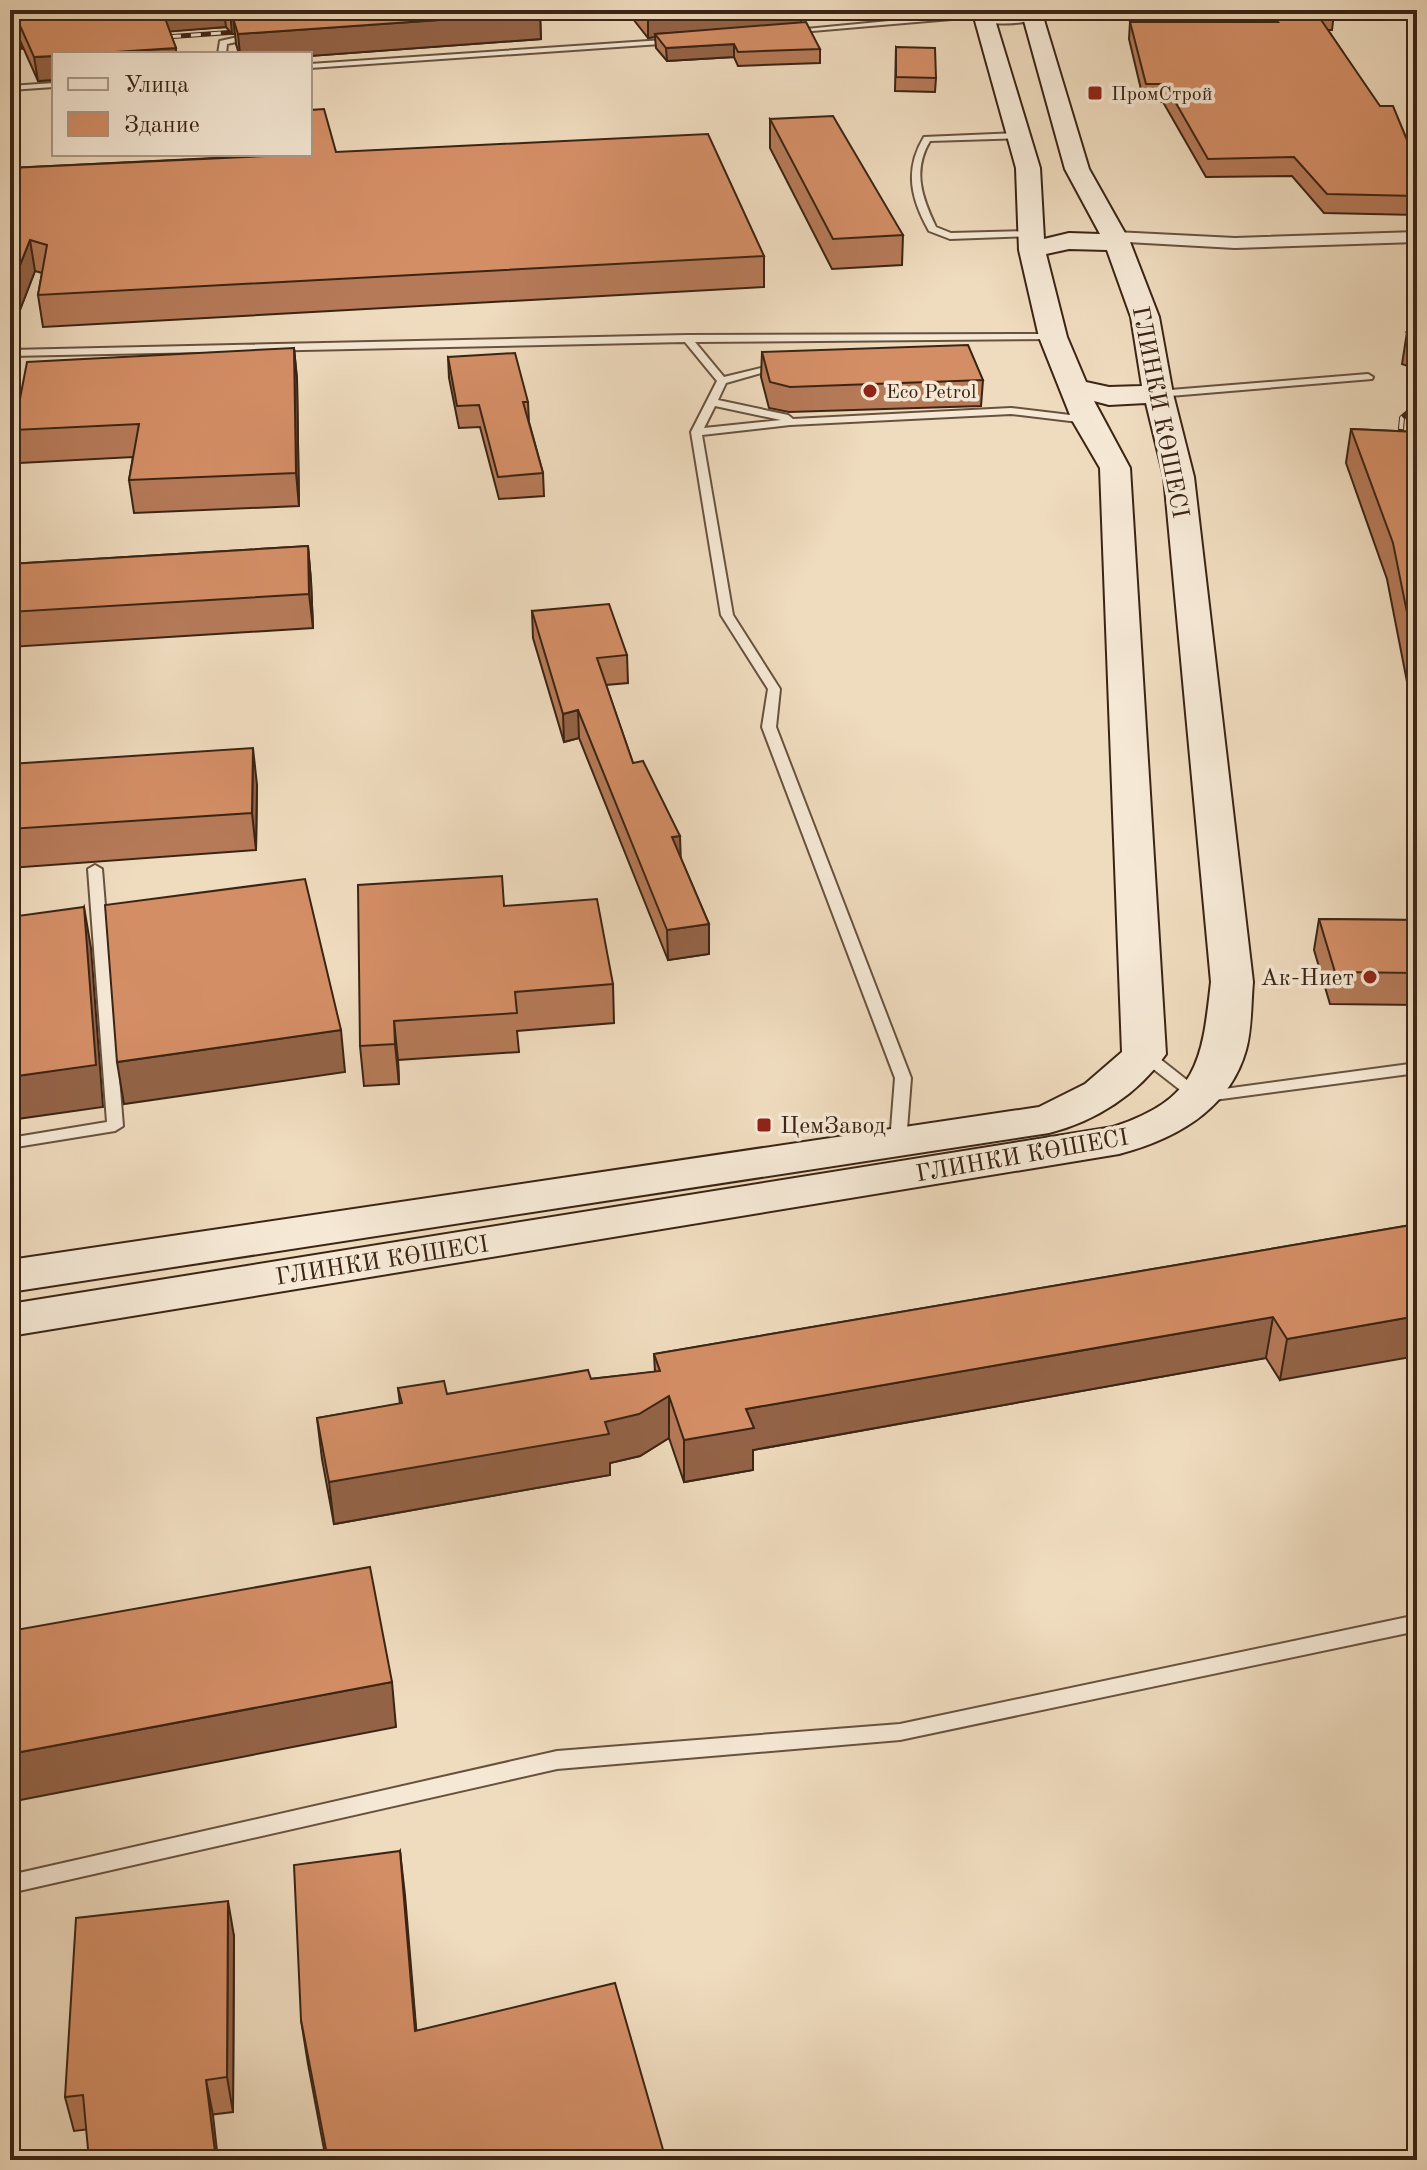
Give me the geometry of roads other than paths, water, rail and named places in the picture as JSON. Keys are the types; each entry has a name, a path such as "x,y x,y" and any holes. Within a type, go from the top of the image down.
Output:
{"main road":[{"name":"ГЛИНКИ КӨШЕСІ","path":"10,1320 1119,1140 1159,1129 1199,1097 1223,1056 1232,982 1179,477 1158,394 1145,317 1116,240 1077,169 1032,12"},
{"path":"983,14 1028,168 1032,242 1053,337 1087,420 1115,468 1144,1054"},
{"path":"1032,242 1116,240"},
{"path":"1072,387 1109,396 1158,394"},
{"name":"ГЛИНКИ КӨШЕСІ","path":"10,1276 1049,1119 1087,1103 1116,1085 1144,1054"}],"street":[{"path":"983,14 1032,12"},
{"path":"1116,240 1235,243 1417,237"}],"lane":[{"path":"784,32 983,14"},
{"path":"222,52 220,46 229,39 267,34"},
{"path":"312,66 691,40"},
{"path":"10,88 52,85"},
{"path":"1019,136 927,139 914,157 915,181 920,207 932,229 950,236 1032,242"},
{"path":"829,350 874,337"},
{"path":"10,353 687,338 1053,337"},
{"path":"687,338 722,381"},
{"path":"798,359 722,381 696,432 727,615 774,689 769,727 903,1078 898,1142"},
{"path":"1158,394 1368,377"},
{"path":"711,402 805,421"},
{"path":"696,432 805,421 1011,411 1087,420"},
{"path":"10,1143 115,1126 95,869"},
{"path":"1144,1054 1199,1097 1417,1068"},
{"path":"10,1884 557,1760 900,1732 1417,1623"}],"railway":[{"path":"518,12 550,10"},
{"path":"151,38 251,31"},
{"path":"10,48 43,46"},
{"path":"1401,429 1402,418 1417,405"}],"place":[{"name":"ПромСтрой","path":"1095,93"},
{"name":"Eco Petrol","path":"870,391"},
{"name":"Ак-Ниет","path":"1370,977"},
{"name":"ЦемЗавод","path":"764,1125"}]}
